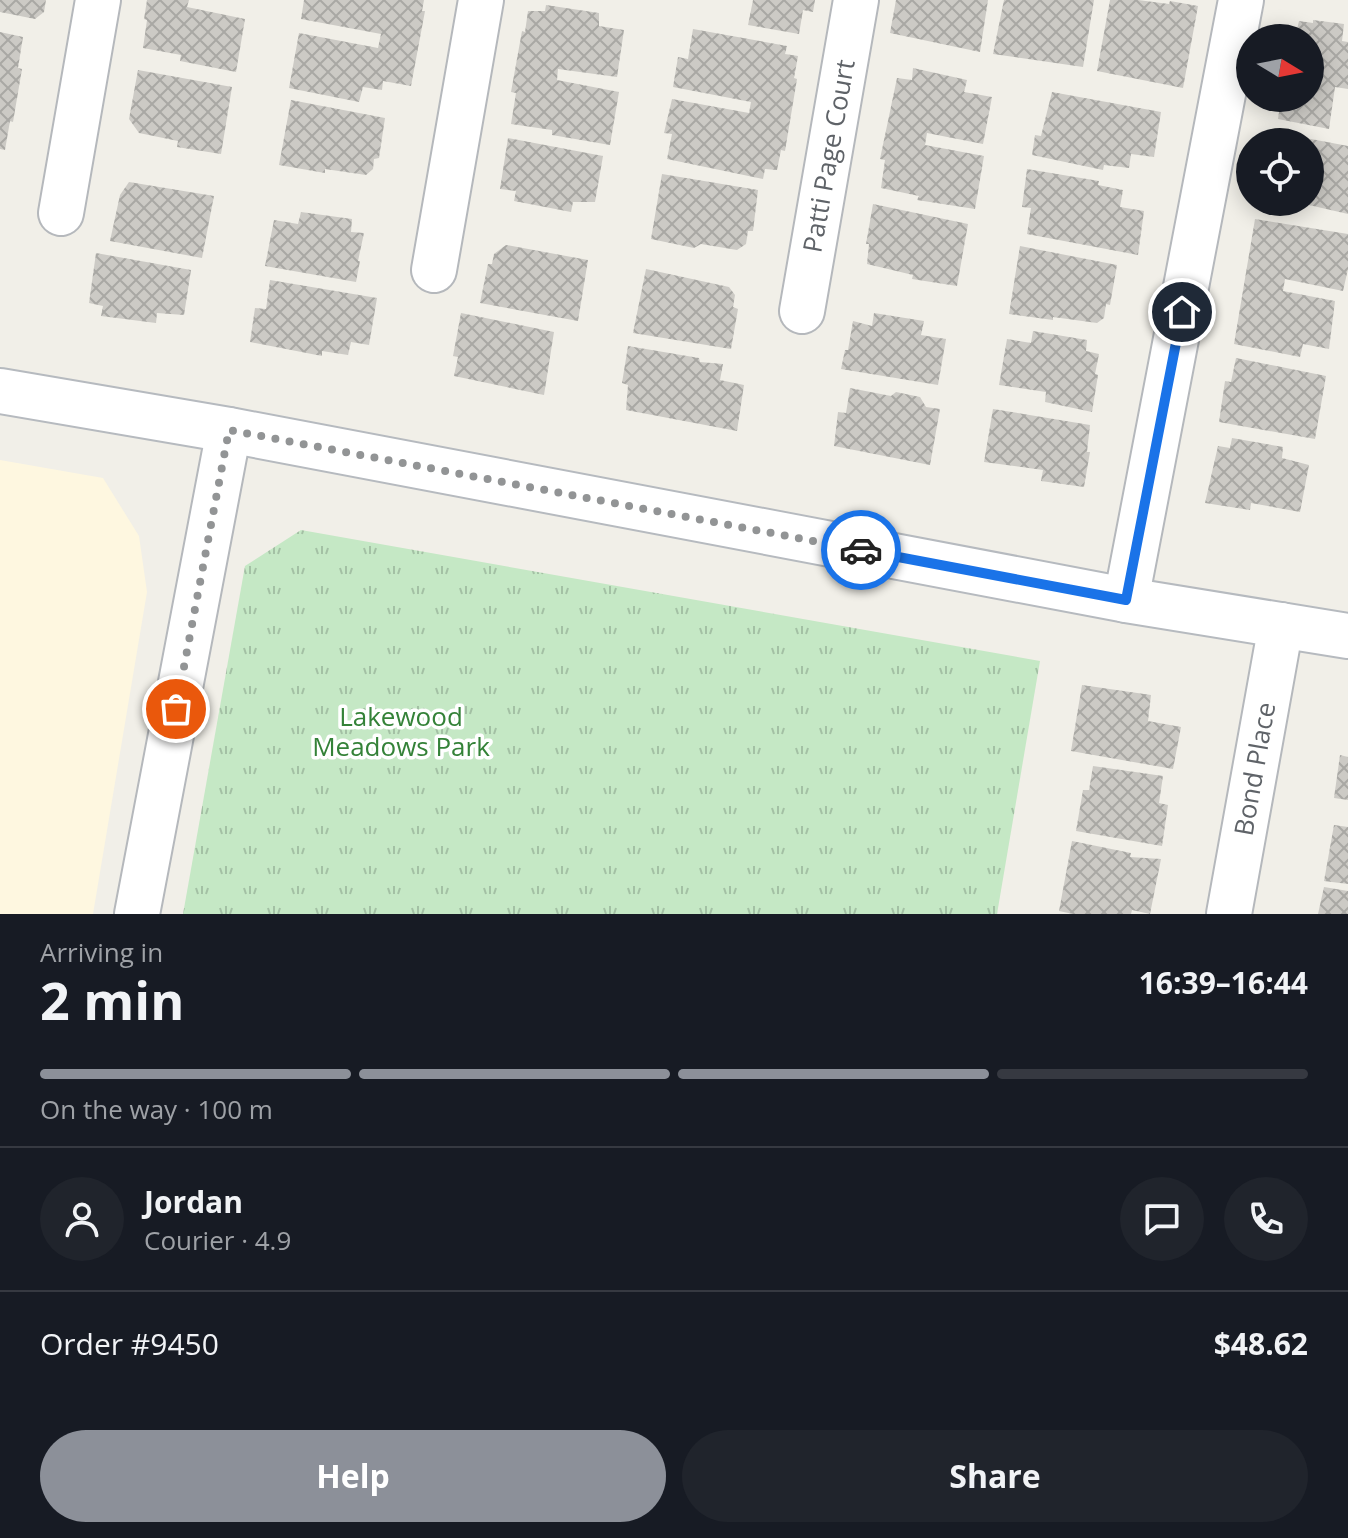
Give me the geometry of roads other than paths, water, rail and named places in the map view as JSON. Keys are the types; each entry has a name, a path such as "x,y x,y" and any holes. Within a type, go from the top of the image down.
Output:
{"street":[{"path":"61,213 98,0"},
{"path":"434,270 481,0"},
{"name":"Patti Page Court","path":"802,311 856,0"},
{"path":"1126,600 1241,0"},
{"path":"0,391 229,430 1126,600 1348,636"},
{"path":"137,914 229,430"},
{"name":"Bond Place","path":"1229,914 1281,625"}],"park label":[{"name":"Lakewood Meadows Park","path":"401,732"}]}
